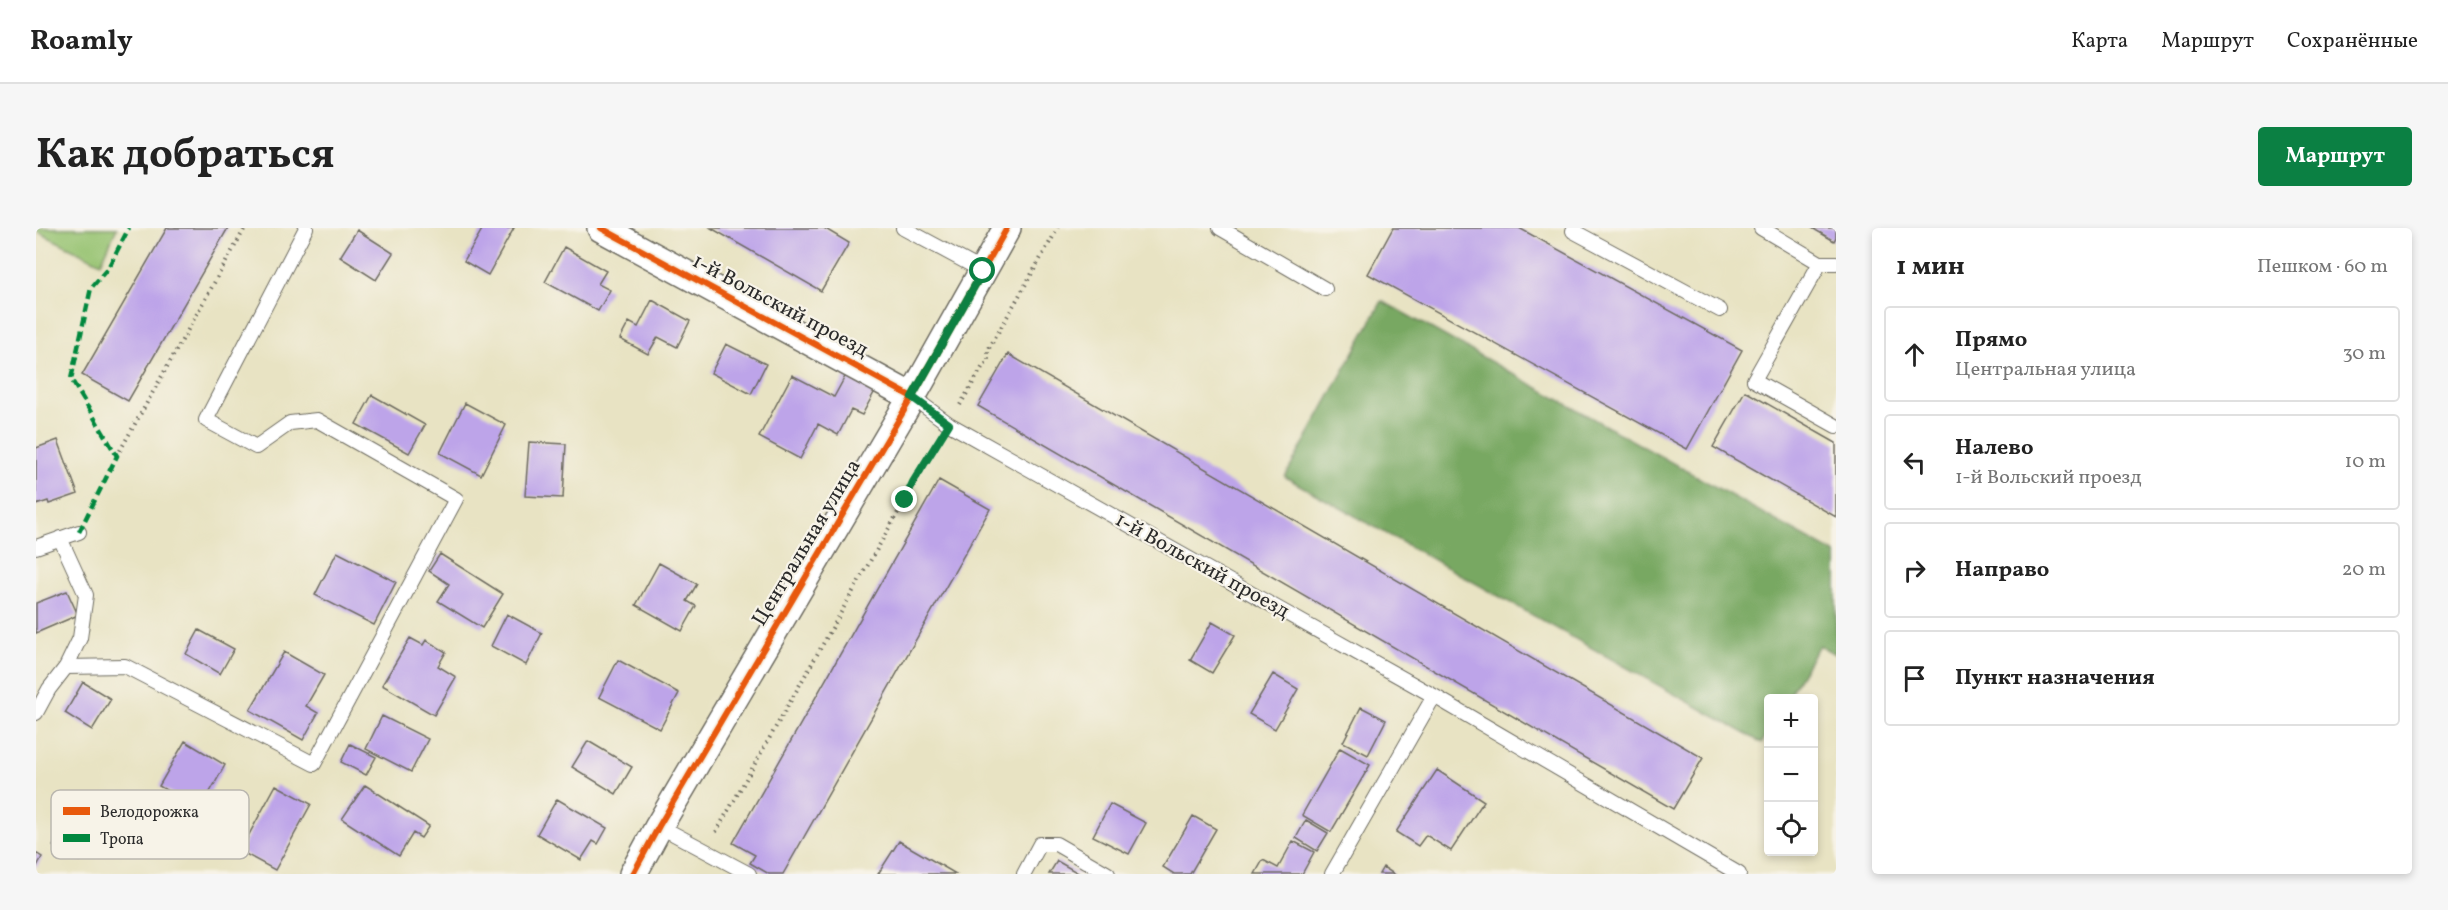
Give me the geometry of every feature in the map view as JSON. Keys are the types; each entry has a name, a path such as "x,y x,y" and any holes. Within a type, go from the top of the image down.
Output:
{"street":[{"name":"1-й Вольский проезд","path":"601,228 912,397"},
{"name":"Центральная улица","path":"633,874 912,397 1007,228"}],"lane":[{"path":"66,667 125,666 314,764 456,499 317,420 290,423 256,447 206,420 306,228"},
{"path":"903,228 983,271"},
{"path":"1220,228 1325,289"},
{"path":"1575,228 1573,231 1719,310"},
{"path":"1761,228 1820,263 1836,263"},
{"path":"1820,263 1754,380 1836,426"},
{"name":"1-й Вольский проезд","path":"912,397 949,424 1434,696 1739,874"},
{"path":"36,547 79,532"},
{"path":"36,713 49,689 66,667 80,638 86,595 60,538"},
{"path":"1332,874 1434,696"},
{"path":"659,826 749,874"},
{"path":"1024,874 1040,844 1056,844 1108,874"}],"path":[{"path":"117,456 245,228"},
{"path":"705,850 913,482 983,366 988,362 988,350 1058,228"}],"green space":[{"path":"36,228 117,228 101,263 36,231"},
{"path":"1382,301 1836,554 1836,655 1819,645 1789,694 1764,694 1764,739 1762,743 1285,477"}],"building":[{"path":"167,228 228,228 128,401 82,375"},
{"path":"483,228 514,228 488,275 464,261"},
{"path":"711,228 824,228 849,243 821,291"},
{"path":"1393,228 1519,228 1742,350 1687,449 1368,274"},
{"path":"1812,228 1836,228 1836,237 1834,241"},
{"path":"357,230 393,253 376,280 340,257"},
{"path":"564,247 606,271 598,284 610,290 598,311 545,282"},
{"path":"652,300 690,321 677,347 658,337 648,354 620,339 629,322 638,327"},
{"path":"726,344 766,364 751,394 711,373"},
{"path":"1008,354 1703,758 1673,809 978,406"},
{"path":"847,373 876,389 862,415 851,410 838,435 818,424 800,459 759,437 792,375 834,397"},
{"path":"1745,391 1836,443 1836,517 1713,447"},
{"path":"372,395 425,425 409,453 356,424"},
{"path":"465,403 506,425 481,475 440,453"},
{"path":"58,440 78,494 49,504 48,501 36,505 36,448"},
{"path":"529,442 566,444 563,498 525,496"},
{"path":"939,480 990,509 783,874 769,874 750,863 755,855 733,843"},
{"path":"337,552 396,582 374,625 315,595"},
{"path":"440,554 503,594 482,628 438,601 449,584 429,571"},
{"path":"659,563 697,584 687,601 696,606 682,631 636,605"},
{"path":"67,591 78,615 36,633 36,603"},
{"path":"507,614 542,633 526,665 491,646"},
{"path":"1212,622 1235,635 1212,673 1190,660"},
{"path":"199,630 234,649 220,674 186,654"},
{"path":"410,638 423,645 426,640 446,652 438,666 456,677 434,715 382,685"},
{"path":"284,652 324,675 306,706 318,713 303,740 250,710"},
{"path":"618,660 679,693 660,729 599,697"},
{"path":"1273,674 1298,689 1275,729 1249,714"},
{"path":"83,682 111,699 92,730 65,713"},
{"path":"1361,707 1386,720 1368,755 1343,742"},
{"path":"382,716 428,739 411,772 366,749"},
{"path":"185,741 225,765 211,790 166,790 159,786"},
{"path":"588,741 632,767 616,794 572,767"},
{"path":"350,744 376,757 366,775 341,762"},
{"path":"1340,748 1370,765 1331,832 1302,815"},
{"path":"1437,770 1484,801 1451,851 1426,835 1418,846 1396,832"},
{"path":"276,785 311,804 275,870 249,856 249,834"},
{"path":"365,785 429,826 421,838 413,833 399,856 342,819"},
{"path":"557,799 607,828 598,844 593,841 581,860 537,834"},
{"path":"1110,804 1146,823 1129,854 1093,836"},
{"path":"1193,816 1216,829 1190,874 1174,874 1163,867"},
{"path":"1306,820 1328,833 1317,851 1296,838"},
{"path":"899,841 956,874 878,874"},
{"path":"1293,841 1314,852 1302,874 1255,874 1263,860 1278,868"},
{"path":"36,853 42,857 36,868"},
{"path":"1057,861 1080,874 1049,874"},
{"path":"1383,867 1394,874 1379,874"}],"marked path":[{"path":"79,532 117,456 71,379 91,288 108,268 129,228"}],"cycle path":[{"path":"601,228 912,397"},
{"path":"633,874 912,397 1007,228"}],"route":[{"path":"905,500 913,482 949,424 912,397 983,271"}]}
